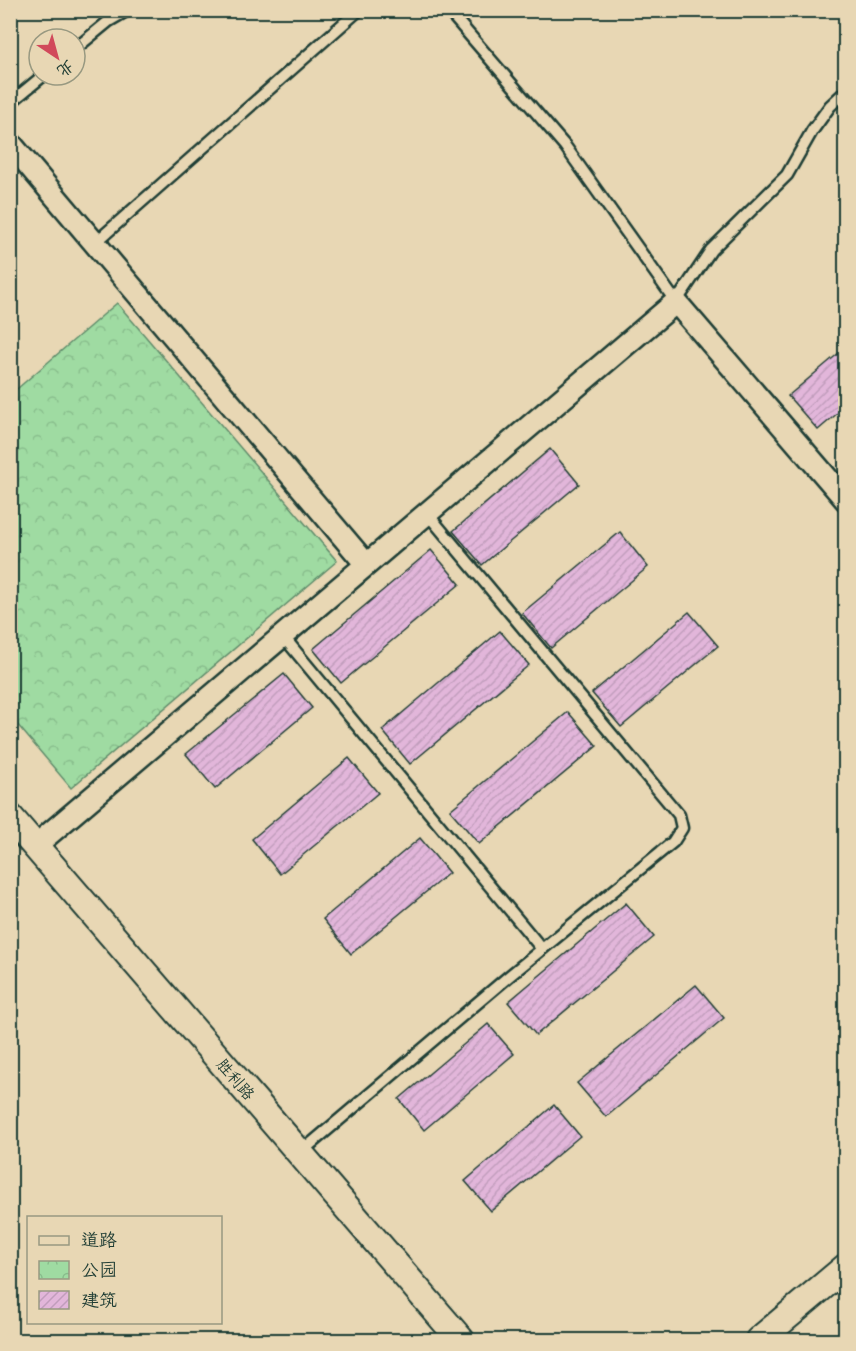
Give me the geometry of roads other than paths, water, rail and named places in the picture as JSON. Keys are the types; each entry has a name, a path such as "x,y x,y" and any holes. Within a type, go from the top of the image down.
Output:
{"street":[{"path":"10,143 366,564"},
{"path":"35,846 676,302 846,500"},
{"name":"胜利路","path":"10,817 461,1341"},
{"path":"759,1341 846,1267"}],"lane":[{"path":"87,39 109,21 128,10"},
{"path":"94,243 358,10"},
{"path":"448,10 565,146 676,302 711,250 787,175 812,131 830,106 846,91"},
{"path":"10,103 29,87"},
{"path":"300,1153 673,842 682,828 680,815 426,512"},
{"path":"282,635 542,949"}]}
